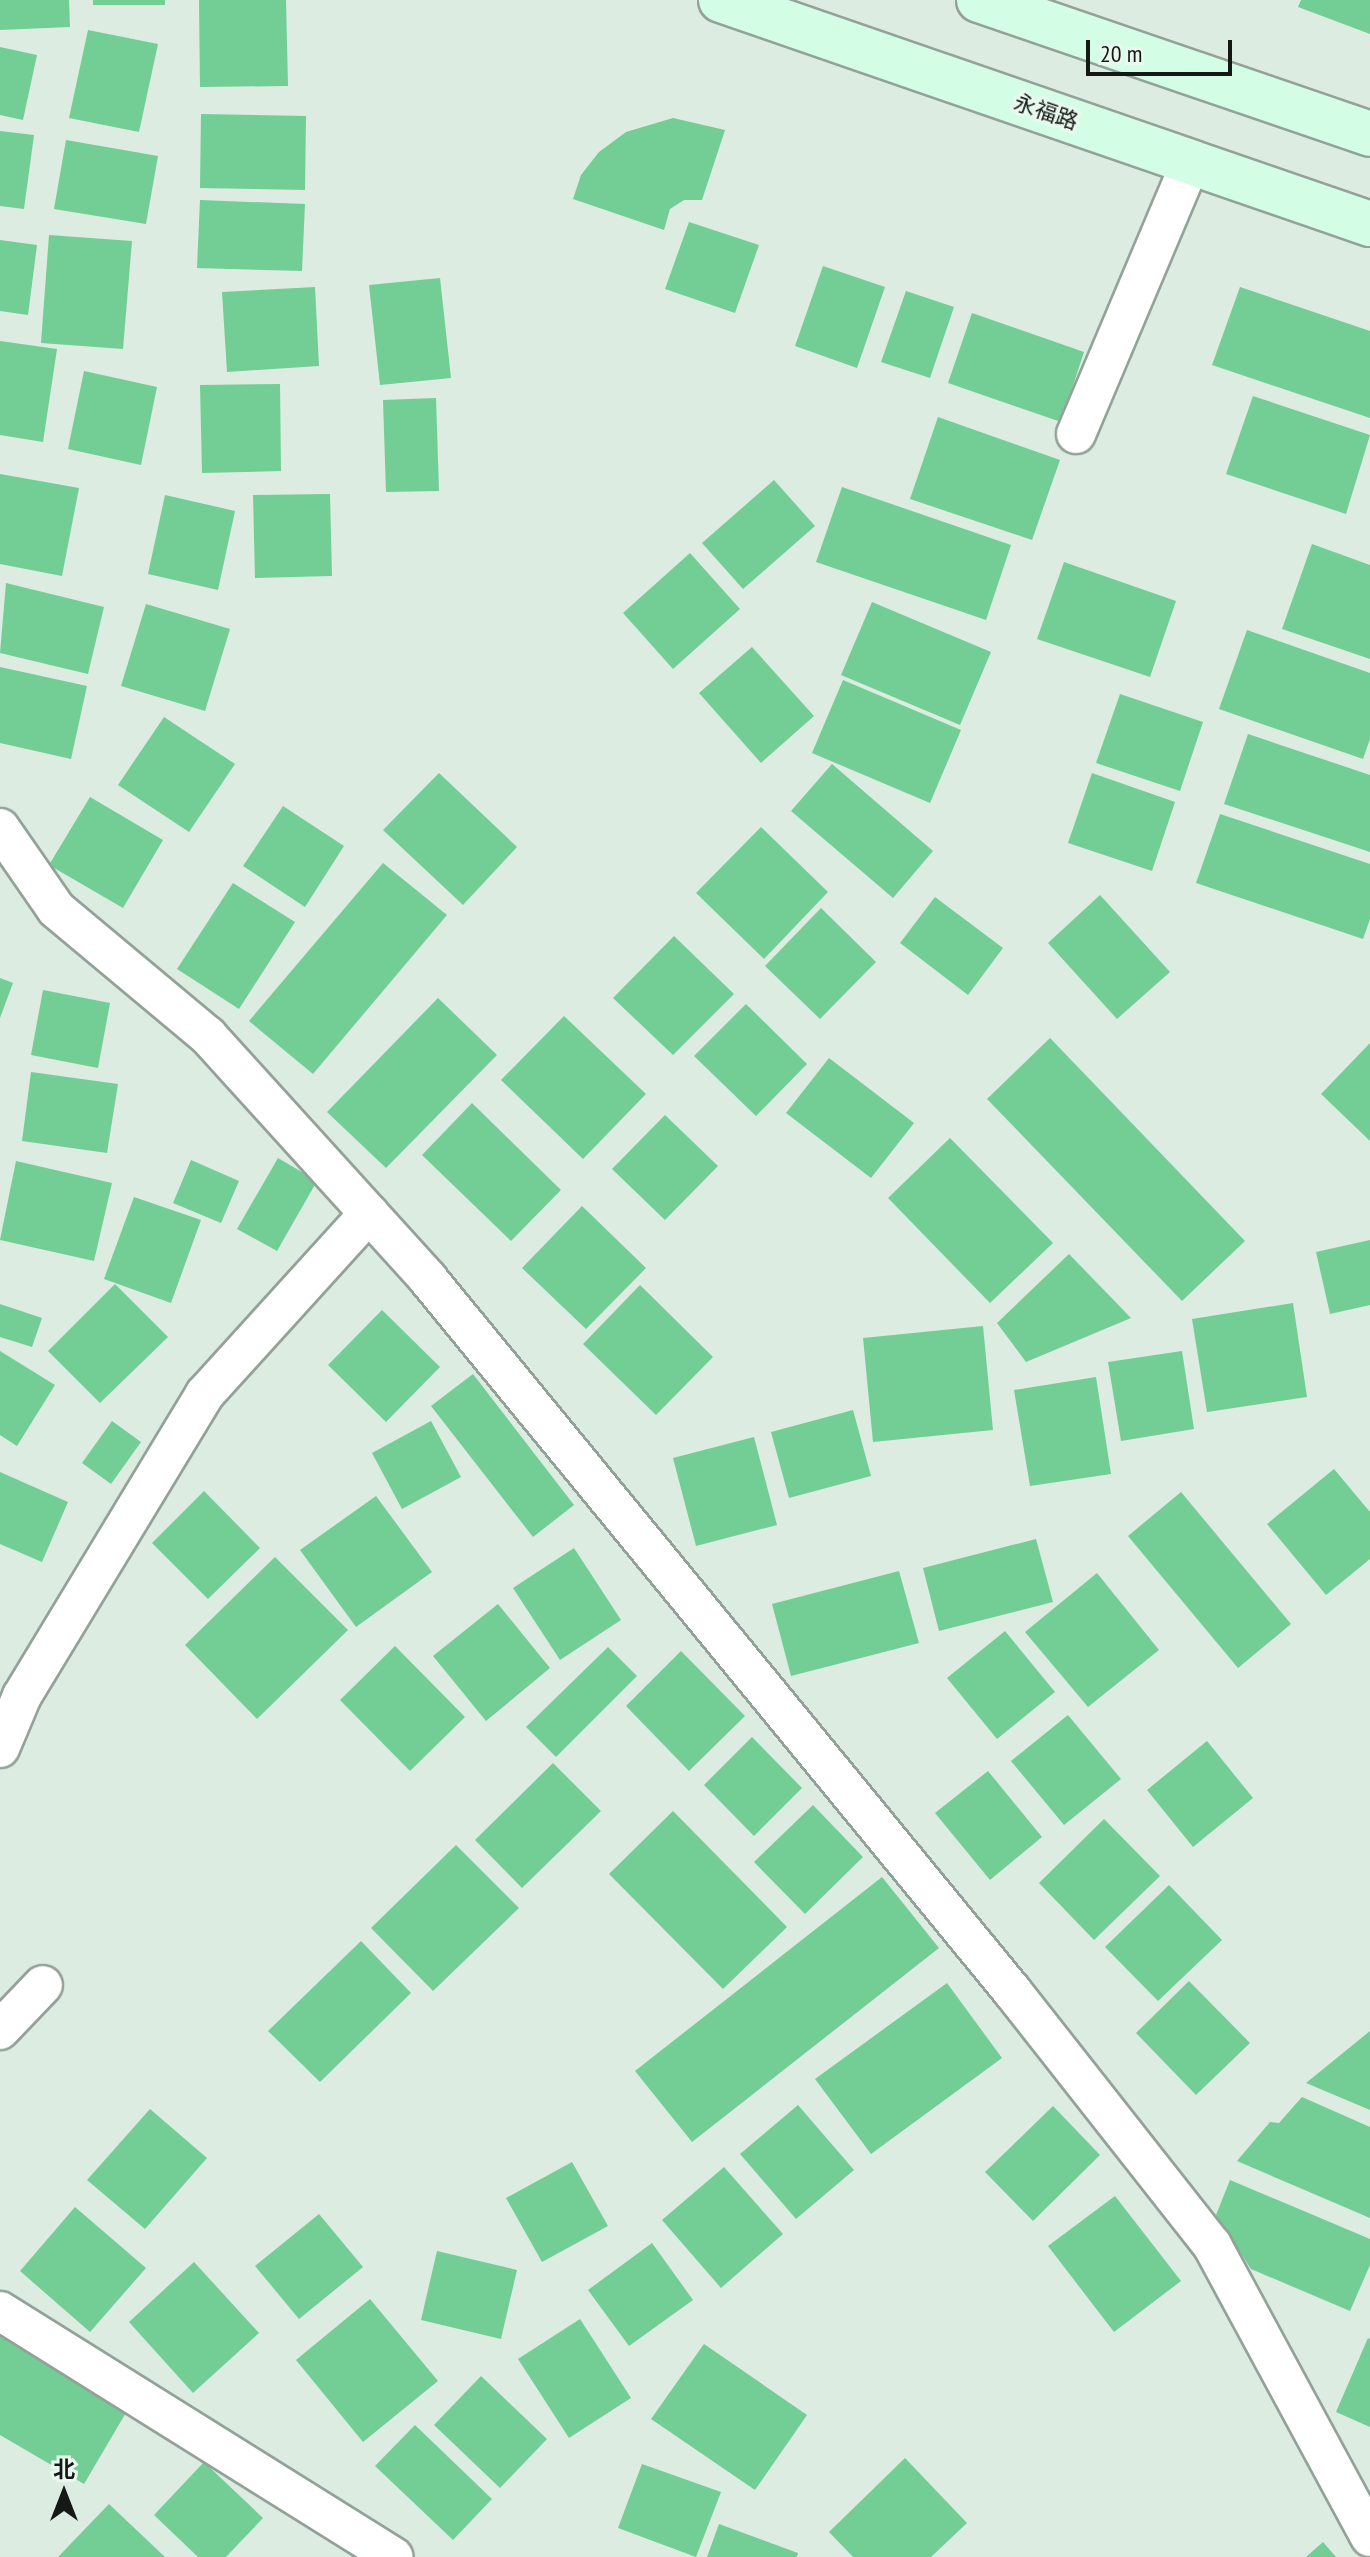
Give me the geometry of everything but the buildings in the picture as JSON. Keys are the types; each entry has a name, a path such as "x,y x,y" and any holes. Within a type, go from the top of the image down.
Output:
{"street":[{"name":"永福路","path":"721,0 1370,224"},
{"path":"979,0 1370,134"},
{"path":"1076,434 1191,162"},
{"path":"0,828 56,909 208,1036 369,1213 952,1918 1212,2245 1370,2537"},
{"path":"0,1748 22,1696 205,1394 369,1213"},
{"path":"0,2030 43,1985"},
{"path":"0,2311 394,2557"}]}
